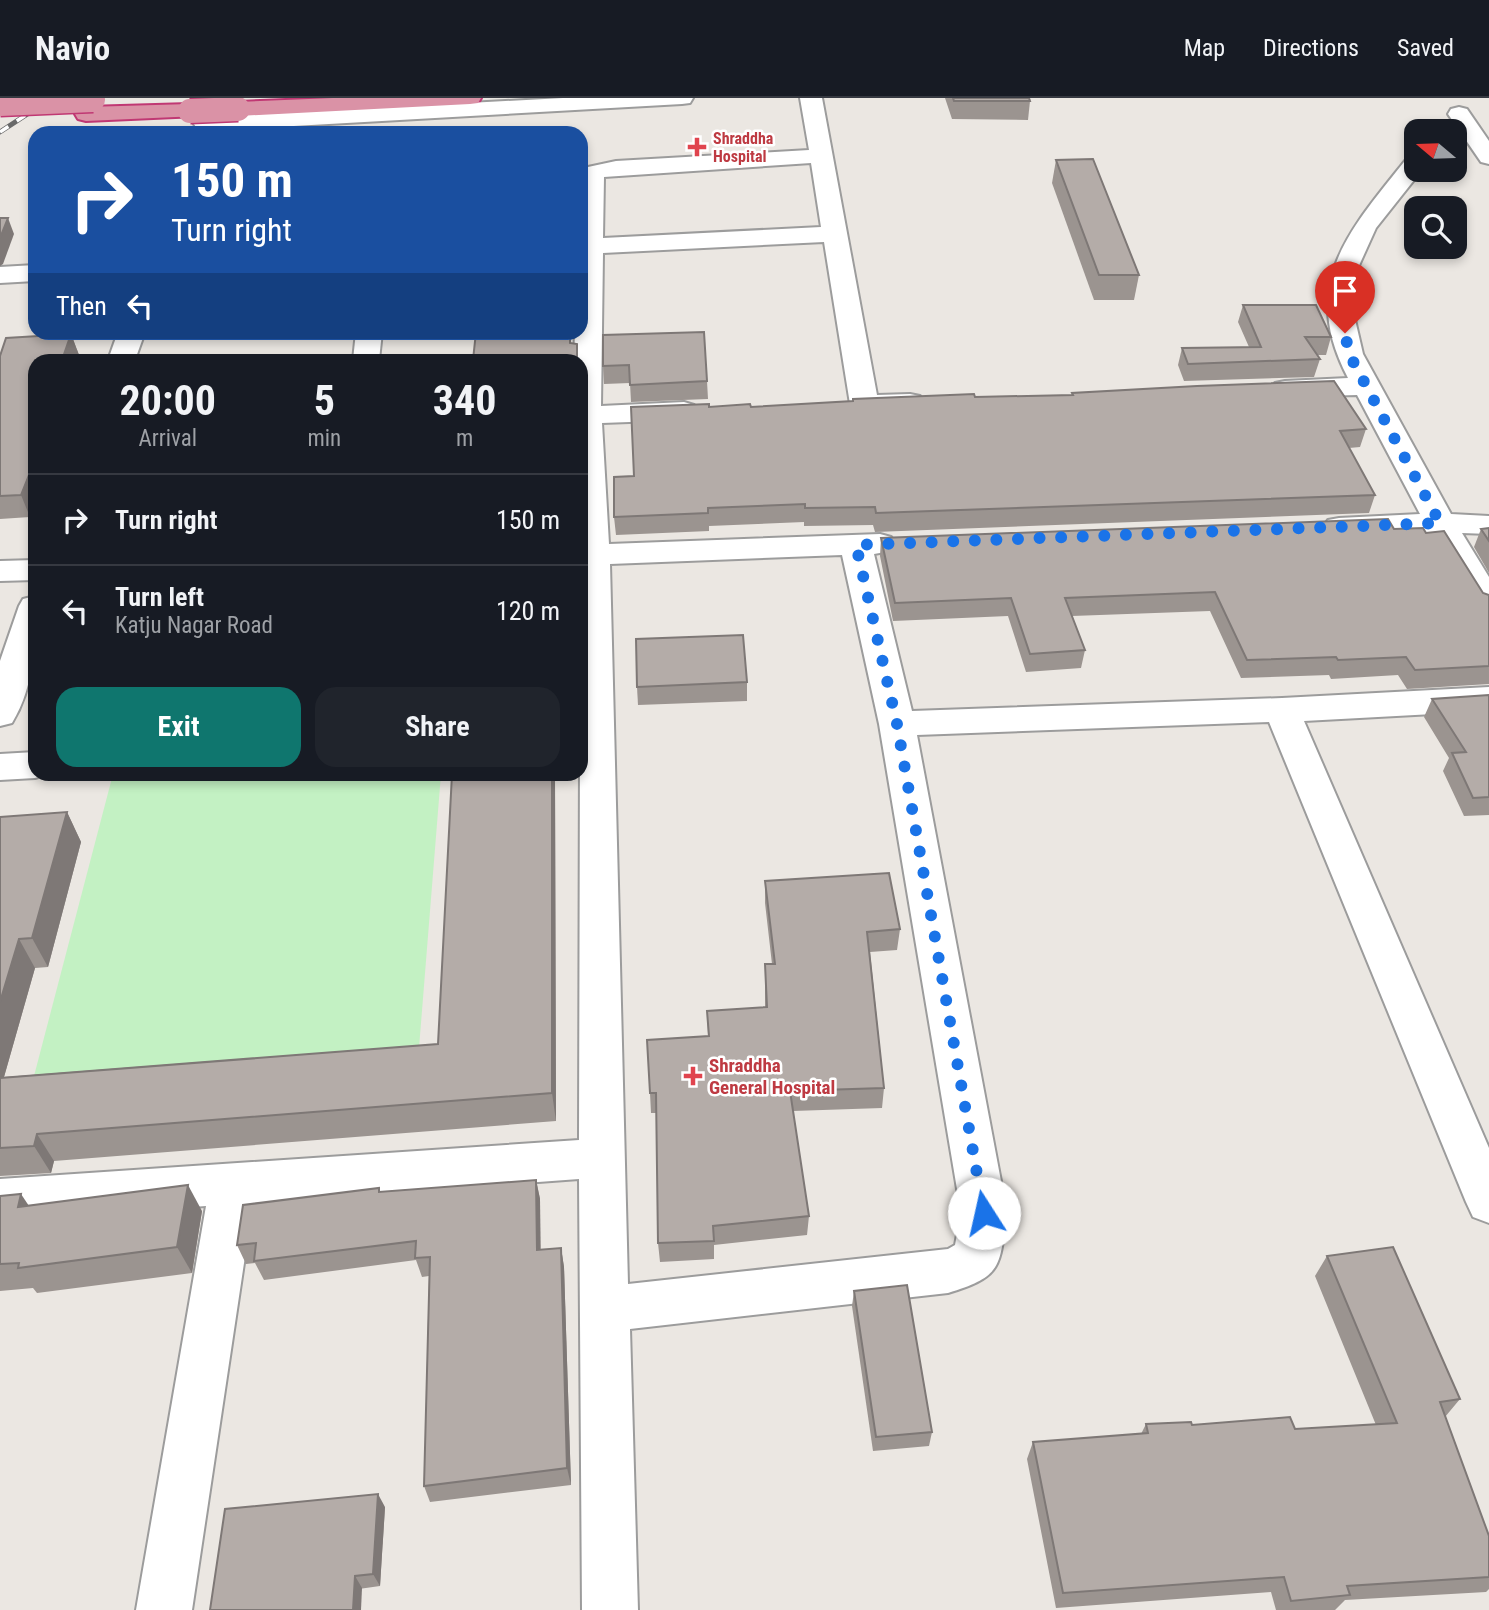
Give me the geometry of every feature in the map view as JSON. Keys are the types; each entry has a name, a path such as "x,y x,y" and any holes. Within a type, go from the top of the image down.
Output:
{"highway":[{"path":"0,118 140,98"},
{"path":"232,103 470,98"},
{"path":"0,104 90,107 199,123"}],"street":[{"path":"199,123 682,98"},
{"path":"811,98 834,234 851,404 934,401"},
{"path":"1477,98 1451,121 1489,158"},
{"path":"199,123 232,103"},
{"path":"588,217 592,178 596,172 617,168 819,156"},
{"path":"1404,177 1365,227 1344,270 1340,311 1349,354 1440,523 1489,603"},
{"path":"588,246 834,234"},
{"path":"0,275 28,273"},
{"path":"1255,390 1367,386"},
{"path":"588,415 712,410"},
{"path":"1315,528 1440,523 1489,525"},
{"path":"610,1610 602,1158 589,739 588,555 912,543"},
{"path":"605,1309 948,1271 964,1266 977,1257 984,1213 897,724 856,545"},
{"path":"0,571 28,569"},
{"path":"0,714 28,628"},
{"path":"897,724 1282,710 1489,699"},
{"path":"1282,710 1489,1202"},
{"path":"0,766 28,765"},
{"path":"0,1200 232,1186 602,1158"},
{"path":"164,1610 232,1186"}],"green space":[{"path":"111,781 440,781 419,1048 34,1076"}],"building":[{"path":"953,98 1029,98 1030,101 954,101"},
{"path":"1093,159 1139,275 1099,275 1056,160"},
{"path":"0,218 8,218 0,238"},
{"path":"1243,305 1316,305 1331,337 1305,337 1320,359 1188,364 1182,348 1261,347"},
{"path":"704,332 707,381 630,385 629,365 603,366 603,335"},
{"path":"6,338 69,340 64,354 28,354 28,478 21,495 0,496 0,356"},
{"path":"475,340 570,340 570,343 577,344 577,354 474,354"},
{"path":"1334,381 1366,429 1340,431 1375,495 876,513 875,507 805,508 805,504 708,508 708,513 614,517 614,477 634,476 631,407 750,404 751,407 853,399 974,394 975,397 1073,395 1072,393 1197,386"},
{"path":"1388,519 1394,529 1423,528 1426,533 1444,531 1483,593 1489,595 1489,666 1415,670 1406,657 1247,660 1215,592 1065,598 1085,650 1030,654 1011,598 895,603 881,538"},
{"path":"1489,528 1489,541 1481,529"},
{"path":"743,635 747,682 637,687 636,639"},
{"path":"1489,695 1489,797 1473,798 1452,753 1466,752 1432,699"},
{"path":"452,781 552,781 552,1093 37,1134 34,1146 0,1148 0,1078 438,1044"},
{"path":"67,812 32,938 19,939 0,1002 0,817"},
{"path":"889,873 900,929 867,932 884,1088 790,1091 809,1216 713,1226 714,1241 658,1243 656,1093 650,1093 647,1040 709,1036 707,1011 767,1007 765,964 775,964 765,881"},
{"path":"536,1180 537,1250 561,1248 567,1468 424,1486 430,1257 415,1258 416,1241 254,1261 256,1243 237,1245 243,1205 379,1188 379,1192"},
{"path":"188,1185 177,1247 18,1268 19,1263 0,1264 0,1196 21,1194 18,1207"},
{"path":"1393,1247 1460,1399 1440,1402 1489,1536 1489,1577 1347,1586 1350,1595 1291,1601 1284,1577 1063,1593 1033,1442 1148,1433 1146,1424 1191,1422 1192,1425 1290,1417 1295,1429 1397,1423 1327,1256"},
{"path":"907,1285 932,1432 876,1437 854,1291"},
{"path":"378,1494 373,1574 355,1576 353,1610 210,1610 225,1509"}],"railway":[{"path":"0,132 52,98"}],"place":[{"name":"Shraddha Hospital","path":"697,147"},
{"name":"Shraddha General Hospital","path":"693,1076"}],"route":[{"path":"984,1213 897,724 856,545 1440,523 1349,354 1345,333"}]}
